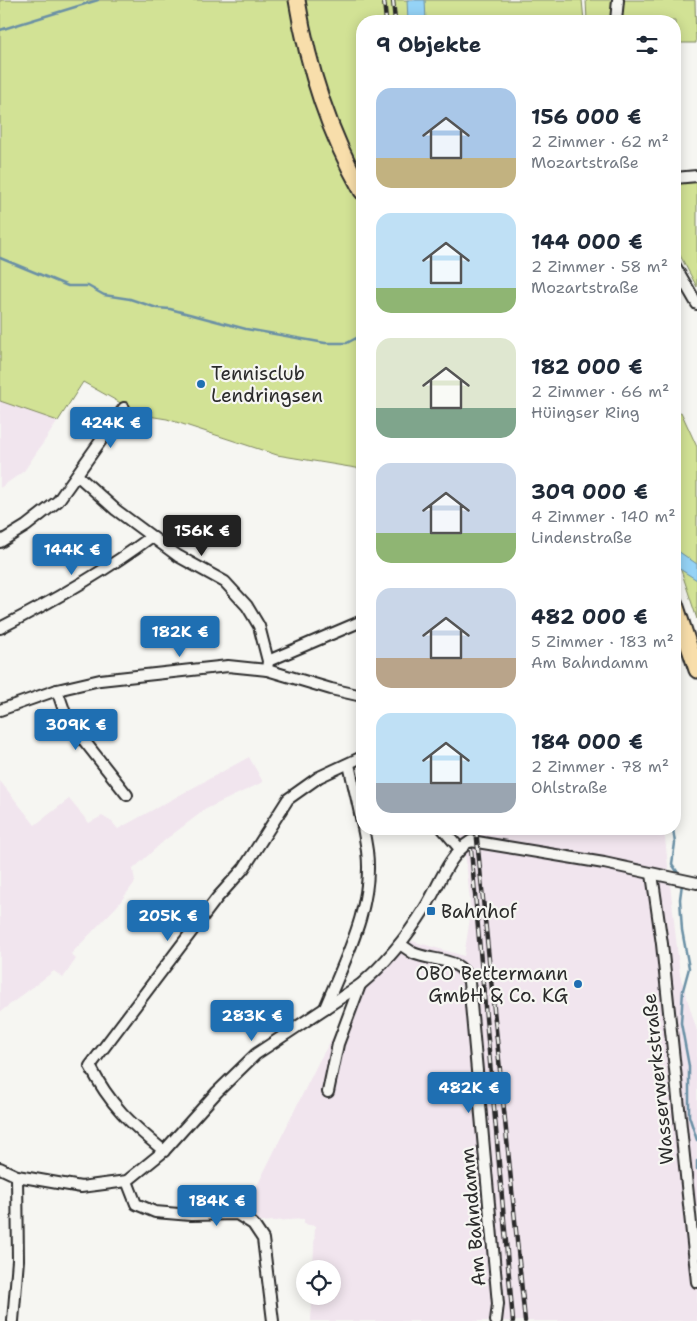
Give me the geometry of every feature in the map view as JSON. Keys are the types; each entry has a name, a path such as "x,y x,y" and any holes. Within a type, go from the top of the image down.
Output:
{"main road":[{"path":"297,0 316,85 327,119 356,179"},
{"path":"681,621 697,670"}],"street":[{"path":"617,15 618,0"},
{"path":"681,177 697,176"},
{"path":"681,276 697,304"},
{"path":"0,542 26,526 58,501 124,408"},
{"path":"77,475 116,510 151,537 200,570 225,582 247,606 259,626 268,665"},
{"path":"0,628 78,587 113,566 151,537"},
{"path":"268,665 356,624"},
{"path":"0,710 57,690 100,680 228,666 268,665 331,689 356,695"},
{"path":"57,690 66,719 127,796"},
{"path":"164,1151 121,1114 103,1092 90,1066 217,898 244,868 288,799 320,777 356,760"},
{"path":"349,764 356,798"},
{"path":"324,1009 357,929 366,886 367,851 364,835"},
{"path":"448,835 460,849"},
{"path":"0,1168 17,1176 81,1187 127,1181 164,1151 217,1092 256,1054 324,1009 376,971 400,944 421,915 460,849 471,841 478,840 697,883"},
{"name":"Wasserwerkstraße","path":"652,874 662,944 697,1282"},
{"name":"Am Bahndamm","path":"400,944 414,953 458,965 467,976 469,982 498,1304 496,1321"},
{"path":"328,1092 338,1044 360,984"},
{"path":"13,1321 18,1260 17,1176"},
{"path":"127,1181 136,1204 155,1212 190,1215 237,1214 253,1224 264,1246 274,1321"}],"shaded area":[{"path":"0,401 58,421 24,471 0,488"},
{"path":"249,757 263,782 206,809 165,840 133,869 135,882 118,905 71,954 76,959 63,978 54,971 0,1012 0,781 35,825 69,799 89,823 102,816 112,822 118,829"},
{"path":"460,835 665,835 680,975 697,1031 697,1321 311,1321 312,1305 341,1305 341,1260 313,1260 315,1226 304,1224 304,1219 259,1222 258,1218 245,1210 319,1061 337,1030 347,1003 412,941 464,956 471,912 466,860"}],"green space":[{"path":"0,0 582,0 583,15 356,15 356,468 277,455 167,419 142,415 83,382 58,421 0,401"},
{"path":"586,0 614,0 613,15 587,15"},
{"path":"618,0 695,0 696,43 681,43 681,15 617,15"},
{"path":"697,180 697,287 681,257 681,181"},
{"path":"681,412 697,447 697,619 681,570"}],"water":[{"path":"407,0 425,0 426,15 408,15"},
{"path":"681,553 697,564 697,580 681,570"}],"waterway":[{"path":"0,30 98,0"},
{"path":"0,258 68,286 88,286 104,295 130,299 157,308 170,309 246,329 325,343 347,343 356,338"},
{"path":"674,835 675,843 672,864 680,876"},
{"path":"682,884 680,899 682,930 689,968 683,990 681,1023 689,1066 689,1116 697,1140"},
{"path":"697,1161 697,1169"}],"railway":[{"path":"384,0 385,15"},
{"path":"393,0 394,15"},
{"path":"477,835 525,1321"},
{"path":"471,849 513,1321"}],"place":[{"name":"Tennisclub Lendringsen","path":"201,384"},
{"name":"Bahnhof","path":"431,911"},
{"name":"OBO Bettermann GmbH & Co. KG","path":"578,984"}]}
